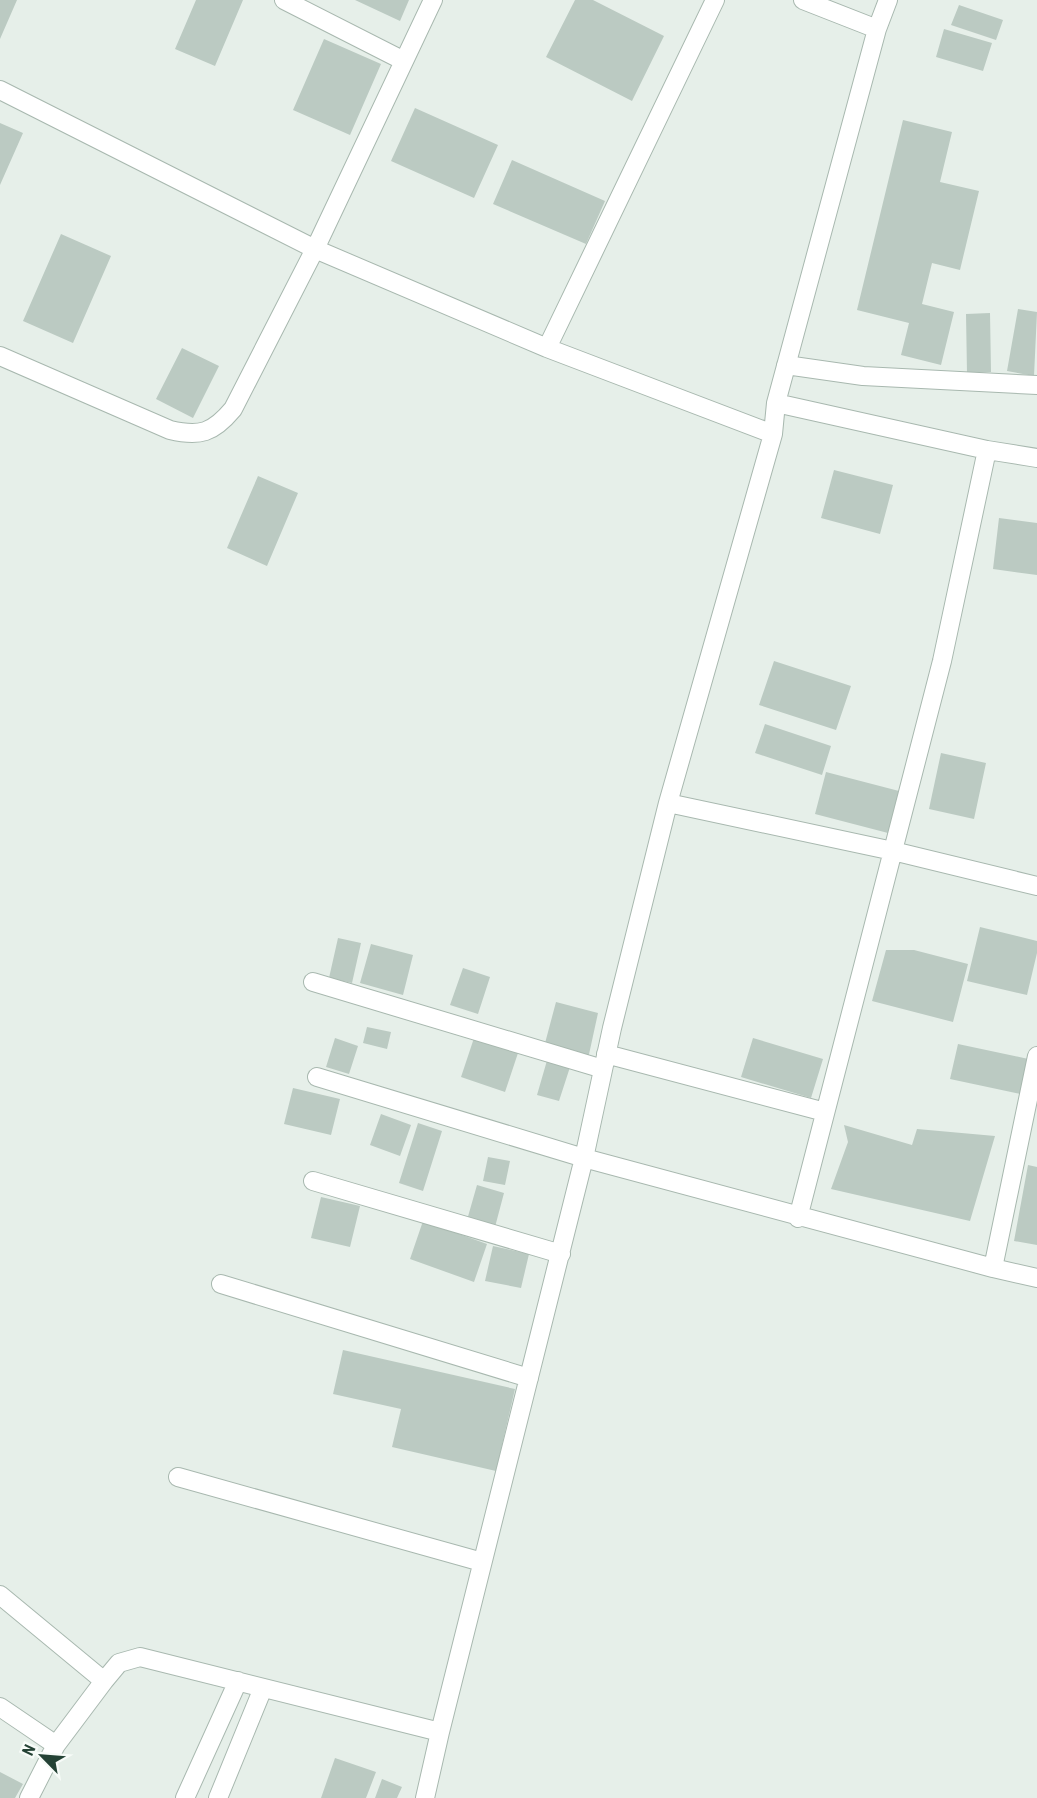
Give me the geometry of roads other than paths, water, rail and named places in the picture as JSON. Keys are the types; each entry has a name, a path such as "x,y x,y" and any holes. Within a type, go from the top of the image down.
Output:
{"street":[{"path":"284,0 404,62"},
{"path":"0,356 170,430 192,435 218,426 233,408 315,249 433,0"},
{"path":"547,348 715,0"},
{"path":"803,0 877,29"},
{"path":"425,1798 482,1562 561,1254 668,803 773,434 776,403 786,364 877,29 888,0"},
{"path":"0,90 315,249 547,348 773,434"},
{"path":"786,364 863,376 1037,385"},
{"path":"776,403 987,450 1037,458"},
{"path":"798,1218 942,661 987,450"},
{"path":"668,803 893,851 1037,886"},
{"path":"313,982 605,1061 825,1112"},
{"path":"993,1268 1037,1056"},
{"path":"317,1077 584,1158 798,1218 1037,1278"},
{"path":"313,1181 561,1254"},
{"path":"221,1284 529,1378"},
{"path":"178,1477 482,1562"},
{"path":"0,1594 104,1681"},
{"path":"28,1798 56,1745 104,1681 120,1663 140,1657 440,1732"},
{"path":"185,1798 237,1682"},
{"path":"218,1798 263,1688"},
{"path":"0,1707 56,1745"}]}
